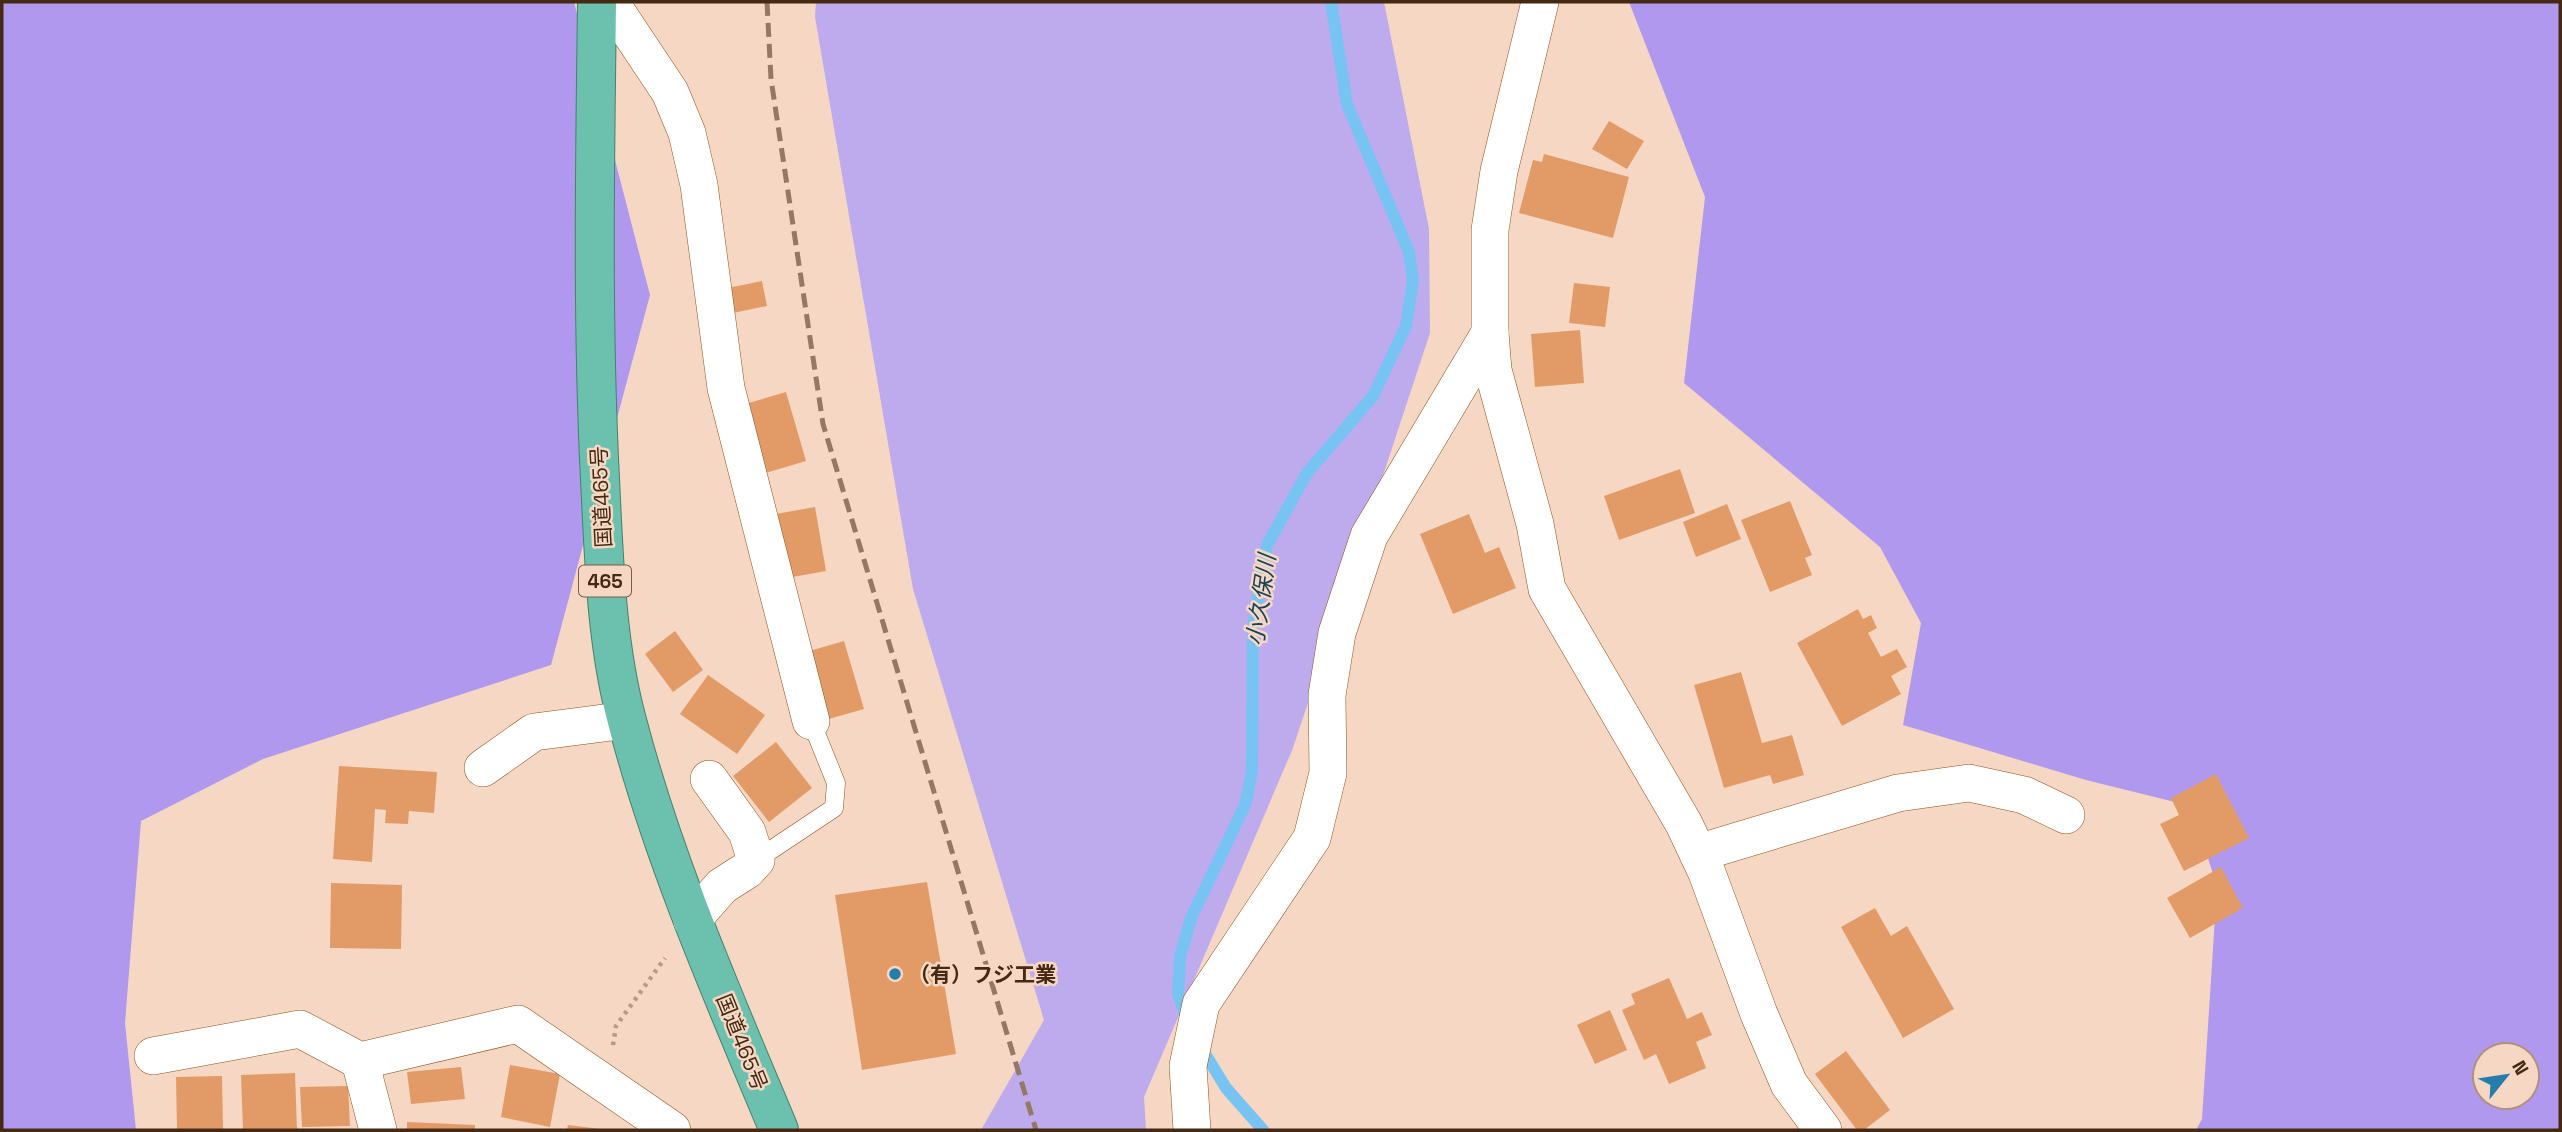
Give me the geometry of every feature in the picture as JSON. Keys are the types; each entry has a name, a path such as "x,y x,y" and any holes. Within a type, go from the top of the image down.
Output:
{"highway":[{"name":"国道465号","path":"597,2 594,209 597,421 606,595 627,720 692,920 779,1130"}],"street":[{"path":"610,2 670,92 687,133 699,185 726,388 811,721"},
{"path":"1540,2 1534,37 1499,171 1490,229 1490,332 1493,370 1535,524 1547,589 1698,853 1789,1084 1823,1130"},
{"path":"1192,1130 1188,1066 1201,1004 1312,838 1328,773 1327,695 1337,633 1368,536 1490,332"},
{"path":"483,768 534,732 627,720"},
{"path":"692,920 722,886 747,870 756,860 747,832 709,779"},
{"path":"1698,853 1898,793 1969,782 2024,795 2066,815"},
{"path":"153,1056 300,1029 360,1061 518,1024 672,1130"},
{"path":"360,1061 377,1130"}],"lane":[{"path":"756,860 834,808 836,783 811,721"}],"path":[{"path":"605,1084 616,1026 692,920"}],"shaded area":[{"path":"2,2 574,2 650,295 551,665 263,759 141,821 125,1023 136,1130 2,1130"},
{"path":"816,2 1384,2 1429,229 1430,333 1293,748 1144,1097 1146,1130 981,1130 1044,1020 913,589 815,17"},
{"path":"1629,2 2560,2 2560,1130 2196,1130 2202,1119 2217,886 2191,806 2086,780 1903,725 1921,623 1880,547 1684,383 1705,197"}],"building":[{"path":"1609,121 1644,141 1627,169 1592,149"},
{"path":"1544,154 1629,177 1613,238 1519,213 1533,160 1542,162"},
{"path":"762,281 767,306 733,313 728,288"},
{"path":"1574,283 1610,287 1605,327 1569,323"},
{"path":"1580,330 1584,383 1535,387 1531,334"},
{"path":"786,392 806,461 762,474 742,405"},
{"path":"1680,469 1695,513 1619,540 1604,496"},
{"path":"1790,501 1812,555 1805,558 1812,575 1770,592 1741,520"},
{"path":"1727,504 1741,539 1696,557 1683,522"},
{"path":"815,507 826,571 787,578 776,514"},
{"path":"1469,514 1485,553 1499,547 1516,588 1453,614 1420,534"},
{"path":"1858,609 1863,619 1871,615 1877,628 1868,633 1881,657 1897,649 1907,667 1891,676 1901,694 1842,726 1797,643"},
{"path":"675,631 703,670 673,692 645,654"},
{"path":"844,641 864,709 825,720 806,652"},
{"path":"1741,672 1762,743 1792,735 1804,775 1773,784 1770,775 1724,788 1694,685"},
{"path":"708,675 765,715 737,754 680,714"},
{"path":"776,742 812,788 769,822 733,776"},
{"path":"339,766 437,772 434,813 409,811 408,824 385,823 386,810 375,809 372,862 333,859"},
{"path":"2216,774 2249,838 2184,871 2160,824 2179,815 2171,798"},
{"path":"2221,867 2243,908 2190,938 2167,898"},
{"name":"（有）フジ工業","path":"927,882 956,1054 862,1070 835,895"},
{"path":"331,883 402,885 401,949 330,948"},
{"path":"1875,908 1891,936 1907,926 1954,1009 1903,1038 1841,927"},
{"path":"1669,978 1687,1019 1702,1012 1712,1035 1696,1042 1706,1068 1669,1084 1656,1054 1644,1060 1622,1010 1635,1004 1631,994"},
{"path":"1610,1010 1627,1050 1595,1064 1577,1025"},
{"path":"1846,1051 1890,1110 1864,1130 1857,1130 1815,1074"},
{"path":"510,1065 560,1074 550,1127 501,1117"},
{"path":"461,1067 465,1099 411,1104 407,1072"},
{"path":"295,1073 297,1130 243,1130 241,1075"},
{"path":"222,1076 223,1130 177,1130 176,1077"},
{"path":"348,1086 350,1126 302,1127 300,1087"},
{"path":"407,1122 475,1125 475,1130 407,1130"},
{"path":"568,1125 601,1129 601,1130 567,1130"}],"waterway":[{"name":"小久保川","path":"1187,1021 1178,993 1180,957 1191,918 1245,805 1252,772 1253,627 1267,545 1307,473 1373,396 1406,326 1413,281 1409,252 1347,104 1331,2"},
{"name":"小久保川","path":"1201,1047 1226,1088 1263,1130"}],"railway":[{"path":"767,2 771,79 823,424 1036,1130"}],"place":[{"name":"（有）フジ工業","path":"895,974"}]}
